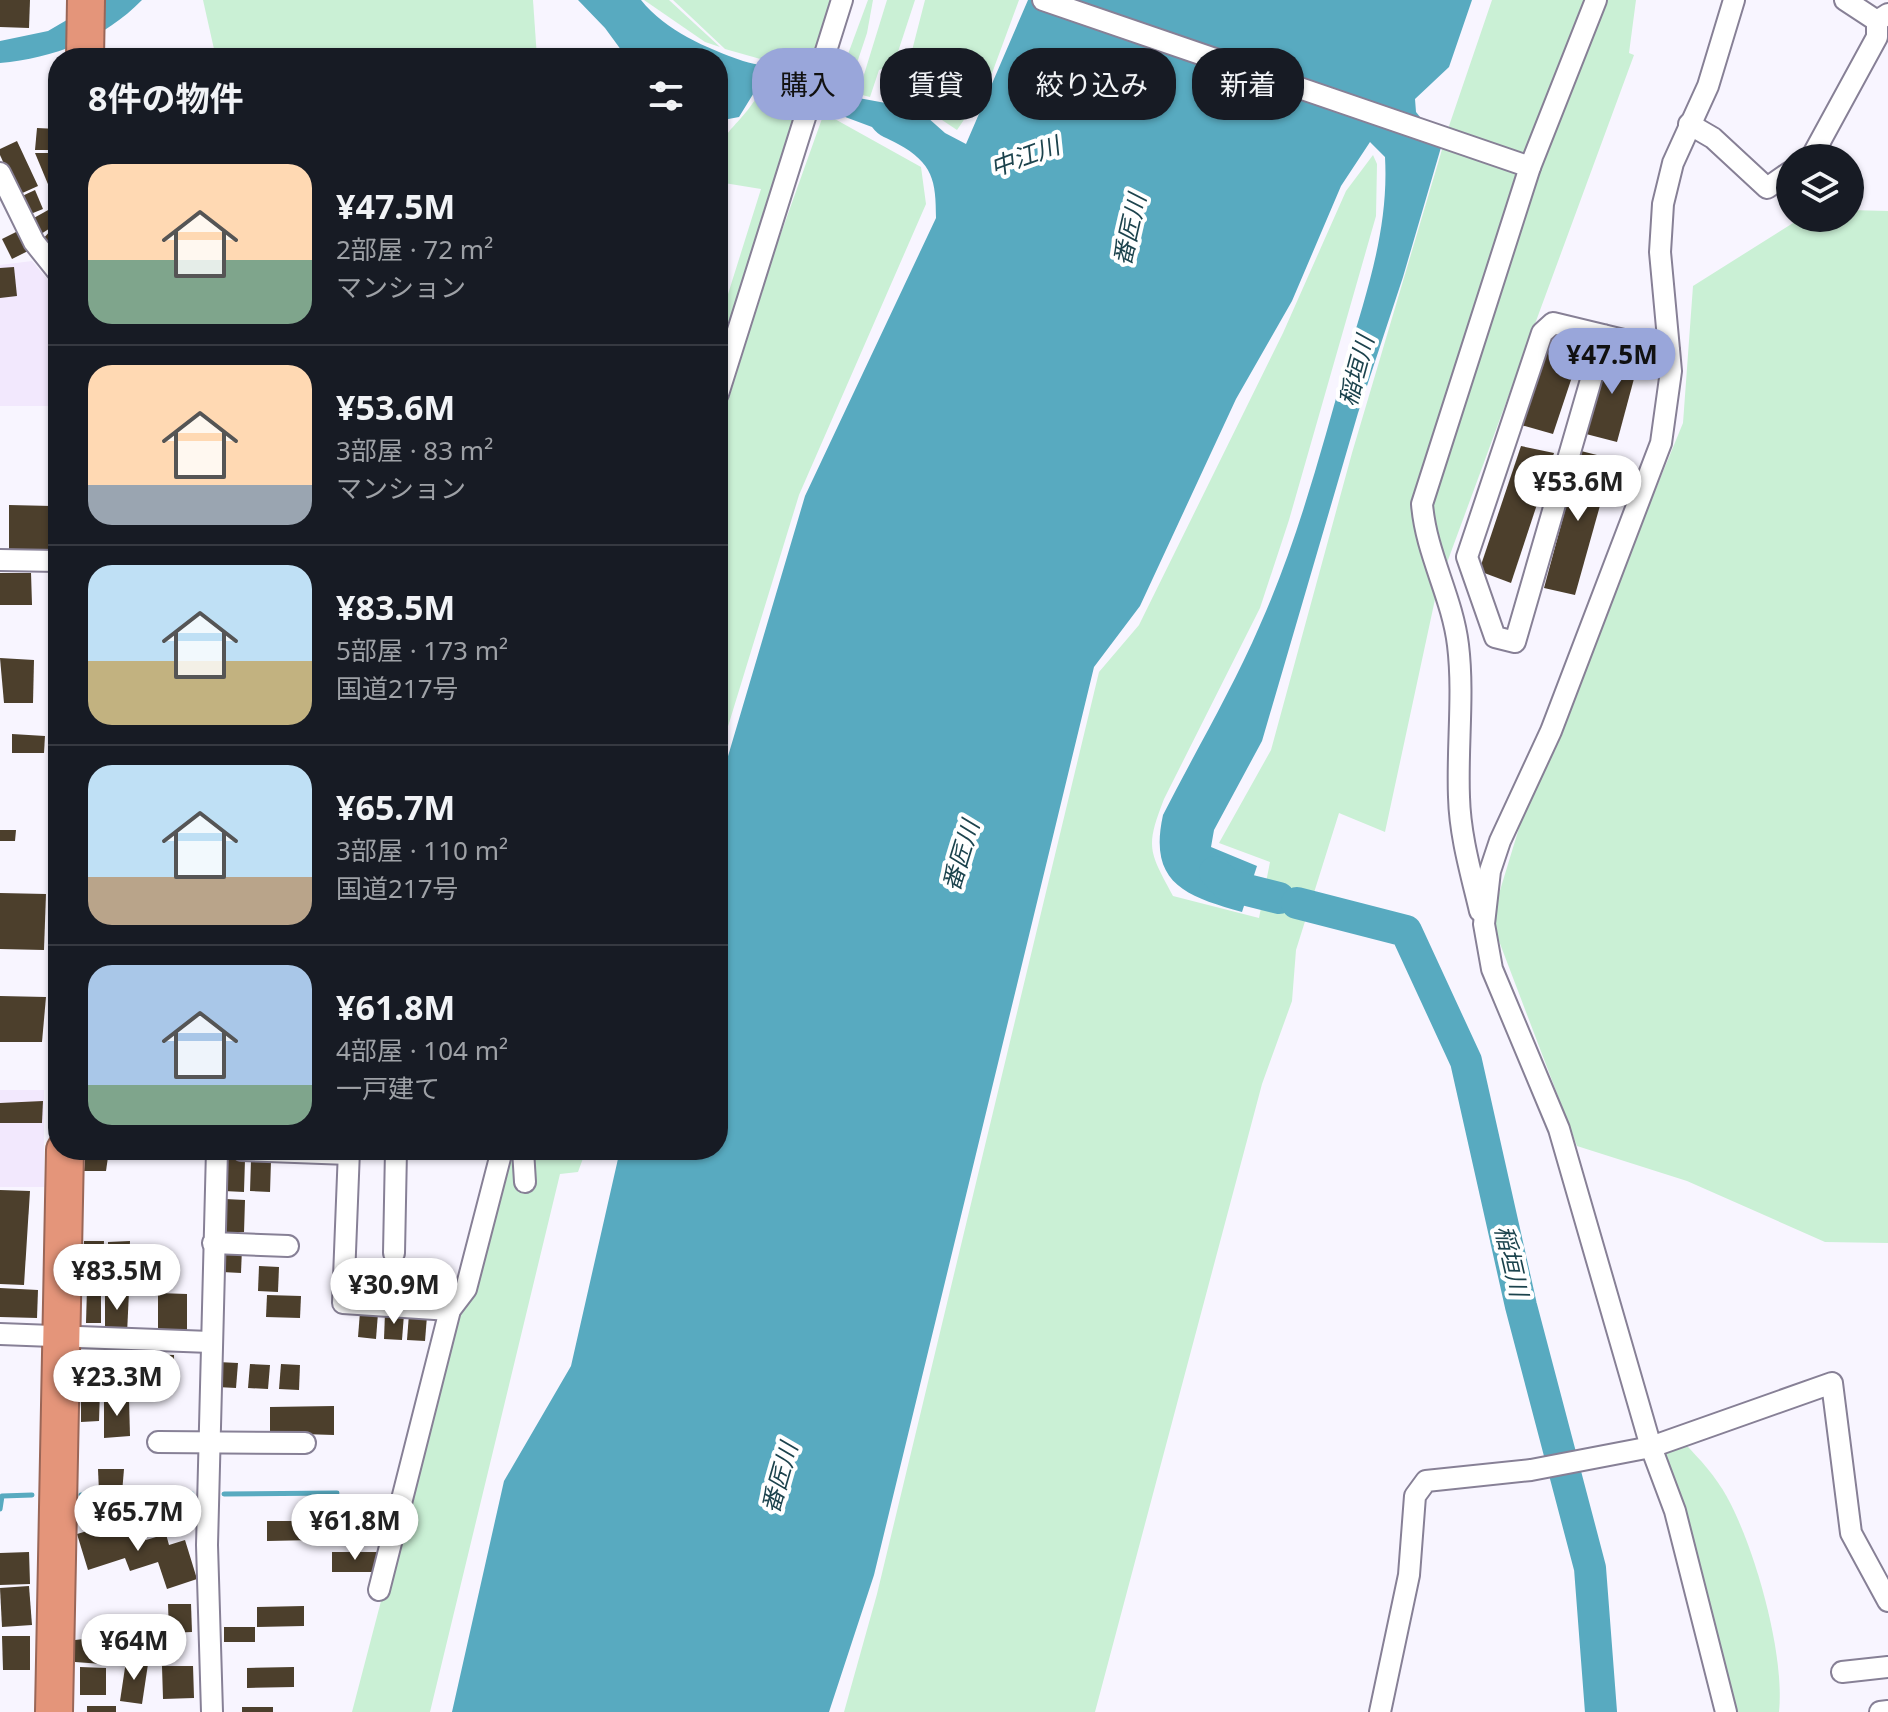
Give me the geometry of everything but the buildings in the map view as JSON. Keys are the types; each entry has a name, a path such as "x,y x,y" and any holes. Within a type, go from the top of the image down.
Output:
{"highway":[{"path":"85,48 86,0"},
{"path":"54,1712 65,1160"}],"street":[{"path":"728,362 842,0"},
{"path":"1043,0 1526,166"},
{"path":"1596,0 1526,166 1422,504 1424,536 1449,606 1458,648 1459,799 1463,840 1492,969 1559,1129 1651,1447 1691,1565 1726,1712"},
{"path":"1484,924 1490,871 1500,841 1551,731 1655,465 1670,394 1660,230 1667,182 1689,124 1708,86 1734,0"},
{"path":"1819,144 1877,37 1882,17 1845,0"},
{"path":"1689,124 1713,138 1767,188 1776,182"},
{"path":"0,173 34,242 48,260"},
{"path":"1604,335 1515,642 1495,637 1467,557 1542,333 1553,323 1604,335 1669,351"},
{"path":"0,560 48,561"},
{"path":"212,1712 208,1444 217,1160"},
{"path":"349,1160 343,1303 450,1310"},
{"path":"394,1253 396,1160"},
{"path":"379,1590 450,1310 466,1289 499,1160"},
{"path":"524,1160 525,1182"},
{"path":"213,1243 288,1246"},
{"path":"0,1334 210,1342"},
{"path":"1380,1712 1409,1575 1415,1496 1426,1481 1533,1469 1651,1447 1832,1383 1851,1533 1888,1601"},
{"path":"158,1442 305,1443"},
{"path":"1842,1672 1888,1667"},
{"path":"1880,1712 1888,1711"}],"shaded area":[{"path":"32,261 48,280 48,406 0,406 0,265"},
{"path":"0,1090 44,1090 44,1187 0,1187"}],"green space":[{"path":"203,0 533,0 536,48 214,48"},
{"path":"644,0 669,0 720,47 705,42"},
{"path":"673,0 830,0 817,48 752,48 752,57 724,48"},
{"path":"868,0 873,0 862,48 850,48"},
{"path":"887,0 915,0 899,48 880,48 880,70 870,97 864,96 864,75"},
{"path":"925,0 1019,0 992,73 992,48 913,48"},
{"path":"1492,0 1636,0 1629,53 1634,55 1437,590 1385,832 1339,813 1296,950 1292,1001 1262,1084 1095,1712 844,1712 877,1594 1099,672 1139,625 1283,333 1346,191 1373,155 1377,164 1376,216 1289,520 1260,608 1164,799 1152,839 1159,869 1173,896 1259,918 1270,862 1219,843 1271,750 1352,453 1449,126"},
{"path":"752,104 752,120 798,120 728,339 728,294 761,189 728,184 728,133"},
{"path":"822,120 837,120 921,167 926,204 799,495 728,726 728,401 774,253"},
{"path":"942,120 964,120 957,130"},
{"path":"1864,210 1888,211 1888,1243 1825,1242 1687,1181 1577,1146 1491,920 1526,805 1683,423 1693,286 1779,232 1864,232"},
{"path":"503,1160 582,1160 578,1172 560,1174 430,1712 352,1712 454,1322"},
{"path":"1684,1443 1723,1490 1748,1544 1773,1632 1780,1688 1779,1712 1734,1712 1663,1450"}],"water":[{"path":"101,0 142,0 111,26 77,44 67,48 48,48 48,54 40,57 0,63 0,41 48,31"},
{"path":"578,0 641,0 662,21 711,48 620,48"},
{"path":"1028,0 1472,0 1449,67 1415,99 1416,112 1442,144 1403,277 1358,413 1262,741 1214,830 1211,847 1257,866 1242,912 1188,892 1166,871 1161,857 1163,815 1249,649 1274,593 1308,494 1369,284 1380,234 1385,157 1370,142 1341,186 1292,301 1236,399 1140,606 1094,667 874,1575 829,1712 452,1712 504,1481 571,1366 618,1160 728,1160 728,756 805,496 936,218 933,183 925,166 910,151 872,127 853,120 864,120 864,99 880,102 880,120 930,120 945,133 966,144 976,120 992,120 992,84"},
{"path":"728,55 752,63 752,96 739,117 728,119"}],"waterway":[{"name":"稲垣川","path":"1215,872 1227,885 1279,898"},
{"name":"稲垣川","path":"1297,903 1406,931 1466,1061 1521,1306 1590,1568 1601,1712"},
{"path":"224,1494 337,1493"},
{"path":"81,1495 192,1494"},
{"path":"0,1509 2,1496 32,1495"}],"water label":[{"name":"中江川","path":"1025,157"},
{"name":"番匠川","path":"1130,230"},
{"name":"番匠川","path":"961,856"},
{"name":"番匠川","path":"780,1478"}]}
